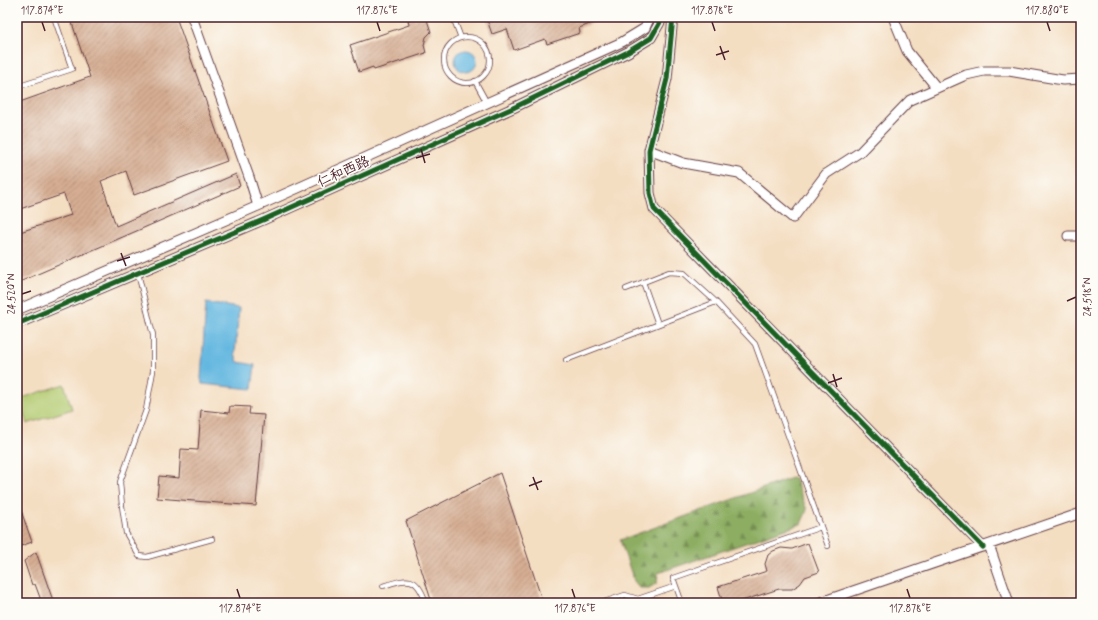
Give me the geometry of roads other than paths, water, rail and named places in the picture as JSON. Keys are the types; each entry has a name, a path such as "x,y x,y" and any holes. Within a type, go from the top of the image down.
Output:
{"street":[{"path":"192,17 258,206"},
{"name":"仁和西路","path":"17,310 258,206 622,42 645,28 650,17"},
{"name":"仁和西路","path":"17,324 270,217 513,108 628,52 651,38 663,17"},
{"path":"673,17 667,79 649,150 650,193 654,209 986,546 1009,603"},
{"path":"893,17 907,51 936,88"},
{"path":"649,150 683,163 738,173 793,218 826,174 860,152 910,100 966,75 984,71 1009,72 1063,80 1081,79"},
{"path":"505,95 513,108"},
{"path":"1068,236 1081,236"},
{"path":"818,603 1081,513"}],"lane":[{"path":"17,87 72,68 54,17"},
{"path":"453,17 460,38"},
{"path":"460,38 475,38 481,41 490,53 491,60 486,74 475,82 466,83 458,81 451,77 447,70 444,63 446,51 453,41 460,38"},
{"path":"475,82 487,104"},
{"path":"626,289 669,272 684,273 716,302 755,344 828,546"},
{"path":"138,273 153,335 153,371 146,410 120,482 126,533 139,556 147,557 212,539"},
{"path":"643,282 658,324"},
{"path":"566,360 716,302"},
{"path":"682,603 673,578 821,527"},
{"path":"383,586 402,580 408,580 417,585 423,594 426,603"},
{"path":"601,603 625,595 638,598 676,586"}],"water":[{"path":"466,50 474,53 477,61 474,69 466,72 458,69 455,61 458,53"},
{"path":"206,303 239,308 235,354 238,362 255,365 252,389 202,384 201,378"}]}
